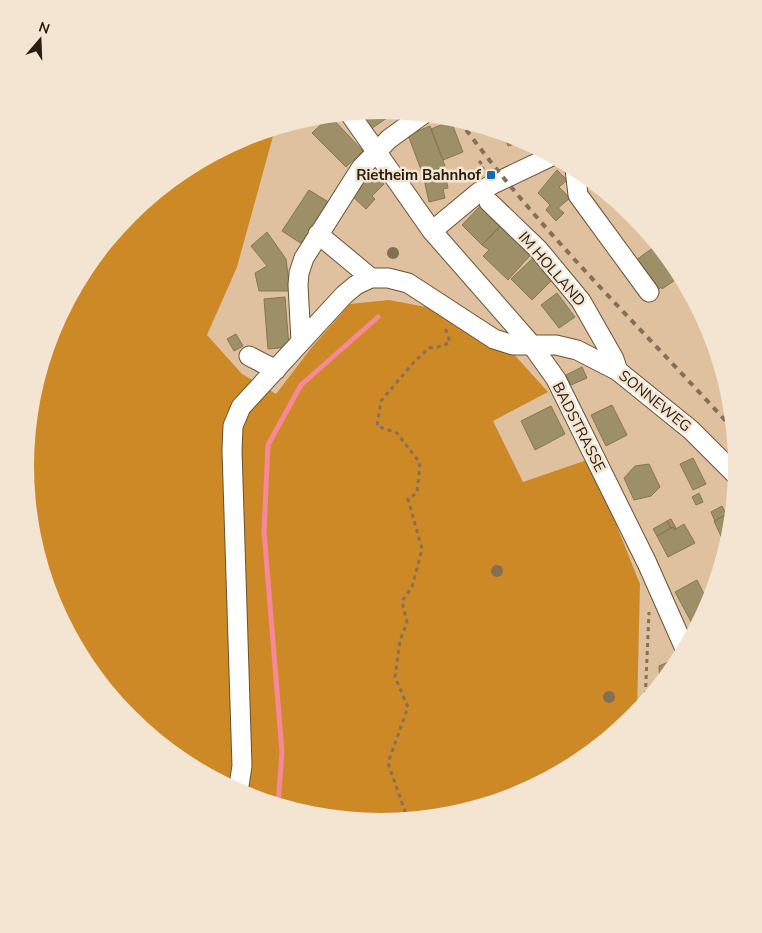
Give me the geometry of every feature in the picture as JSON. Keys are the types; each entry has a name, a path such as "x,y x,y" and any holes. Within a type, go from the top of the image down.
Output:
{"street":[{"name":"BADSTRASSE","path":"354,120 432,231 531,344 556,379 681,641"},
{"path":"301,341 298,285 299,273 304,258 361,168 389,138 414,121"},
{"path":"432,231 479,192 543,159"},
{"path":"577,180 578,195 649,292"},
{"name":"IM HOLLAND","path":"489,202 538,249 581,301 614,359 618,371"},
{"path":"239,783 242,766 232,450 233,426 242,407 301,341 344,295 356,285 371,278 318,234"},
{"name":"SONNEWEG","path":"371,278 388,278 408,283 494,339 513,345 556,344 577,350 618,371 691,430 728,467"},
{"path":"249,356 276,370"}],"path":[{"path":"479,162 484,167"},
{"path":"405,813 388,763 408,708 395,677 400,640 407,622 402,600 412,586 422,549 408,499 417,493 420,463 397,433 377,426 381,401 414,362 429,348 442,346 450,342 445,328"},
{"path":"646,691 650,602 658,589"}],"shaded area":[{"path":"273,137 237,267 207,335 242,374 276,394 312,347 350,304 389,300 442,310 510,350 548,392 493,421 523,482 590,459 640,584 637,700 610,728 592,742 535,778 471,802 426,811 381,814 336,811 291,802 227,778 170,742 152,728 120,695 80,640 52,578 40,534 37,512 34,489 34,444 40,399 60,334 80,293 92,274 120,238 152,205 207,166 227,155"}],"building":[{"path":"385,119 371,129 365,120"},
{"path":"336,122 363,151 346,167 312,133 321,125"},
{"path":"442,125 453,127 463,152 443,160 431,129"},
{"path":"430,126 445,166 423,175 408,135"},
{"path":"557,170 567,180 559,187 570,198 558,208 564,213 556,221 546,210 550,205 538,193"},
{"path":"371,171 384,184 372,196 375,199 366,209 352,196 360,187 358,185"},
{"path":"439,175 440,180 446,179 448,188 443,189 445,198 429,202 424,179"},
{"path":"309,190 330,203 302,244 282,231"},
{"path":"483,203 504,222 482,245 462,225"},
{"path":"504,222 536,249 508,280 483,256 489,250 482,245"},
{"path":"267,232 286,259 290,291 259,291 255,273 267,266 251,246"},
{"path":"651,249 674,281 658,290 636,260"},
{"path":"535,256 556,276 532,300 511,279"},
{"path":"557,293 575,317 559,328 541,305"},
{"path":"285,297 289,347 268,349 264,299"},
{"path":"236,334 243,346 234,351 227,339"},
{"path":"582,367 587,378 571,385 566,375"},
{"path":"612,405 627,435 606,446 591,415"},
{"path":"551,406 565,434 535,450 521,421"},
{"path":"693,458 706,484 693,490 680,464"},
{"path":"649,464 660,487 651,496 634,500 624,478 635,466"},
{"path":"699,493 703,502 696,505 692,497"},
{"path":"722,506 725,512 725,515 715,521 711,512"},
{"path":"725,515 721,537 714,521"},
{"path":"671,519 676,528 674,530 667,521"},
{"path":"667,521 671,528 657,536 653,529"},
{"path":"684,524 695,543 668,557 657,536 673,527 674,530"},
{"path":"697,580 704,594 691,622 675,592"},
{"path":"668,662 659,673 659,666"}],"waterway":[{"path":"279,798 282,752 264,531 268,445 301,385 378,317"}],"railway":[{"path":"467,130 490,161 557,240 725,420"}],"place":[{"name":"Rietheim Bahnhof","path":"491,175"}]}
